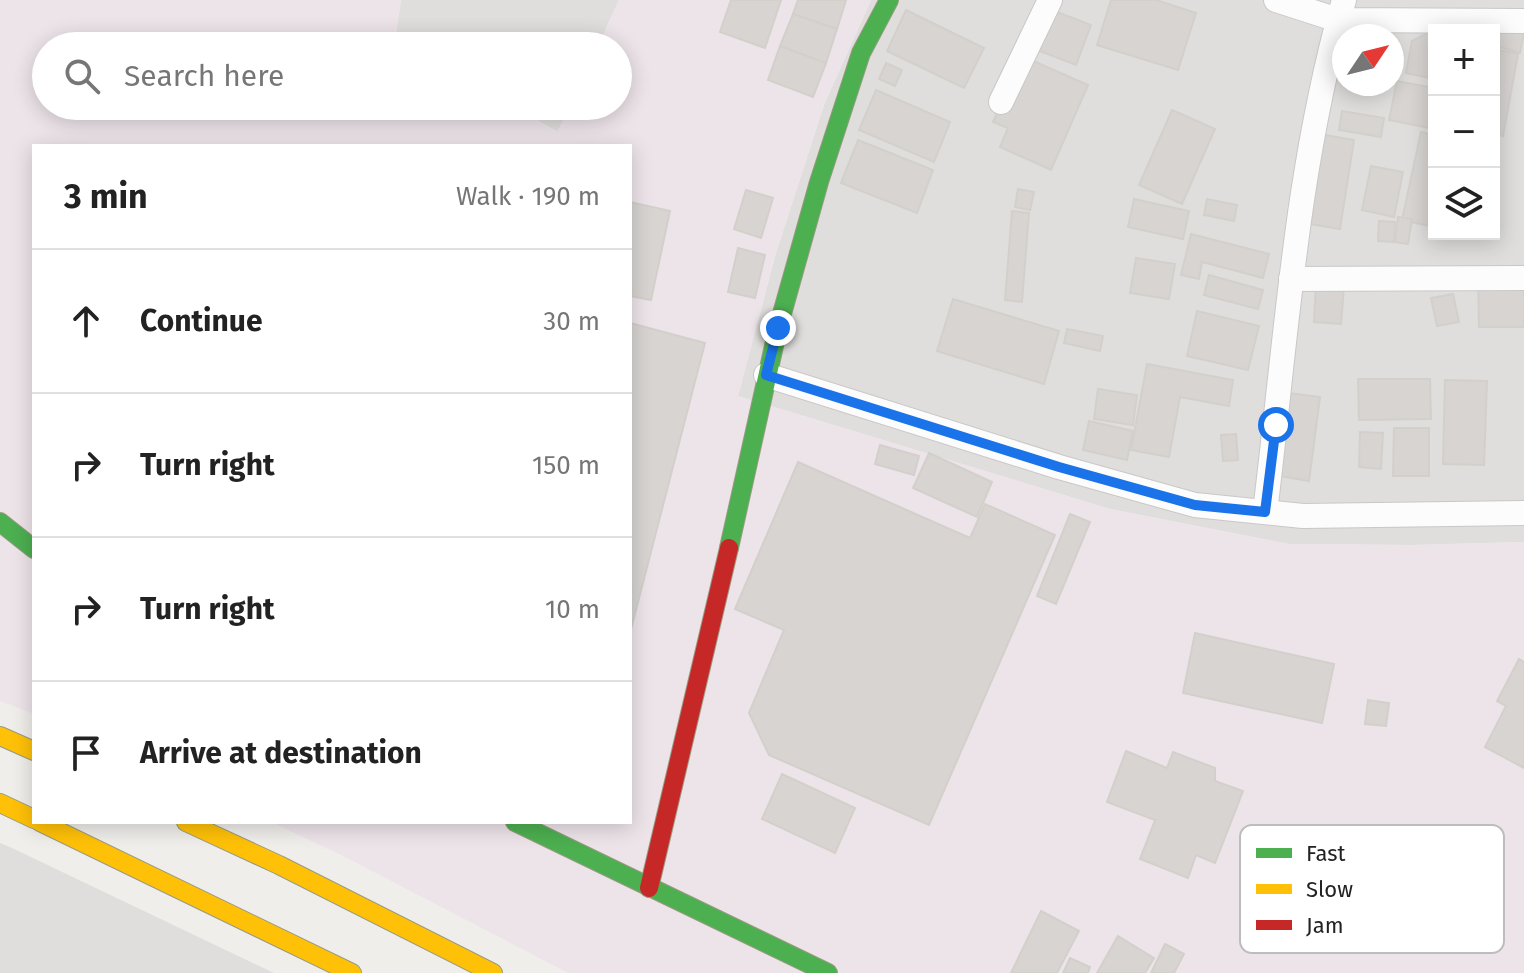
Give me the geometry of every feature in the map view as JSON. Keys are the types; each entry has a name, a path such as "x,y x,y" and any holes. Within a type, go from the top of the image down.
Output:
{"main road":[{"path":"649,888 731,540 766,375 819,182 861,53 889,0"},
{"path":"0,522 32,547"},
{"path":"0,736 32,750"},
{"path":"0,803 32,818"},
{"path":"44,824 352,973"},
{"path":"190,824 493,973"},
{"path":"519,824 828,973"}],"street":[{"path":"1001,102 1050,0"},
{"path":"1276,0 1341,10 1524,21"},
{"path":"1265,512 1306,168 1341,10"},
{"path":"1291,279 1524,278"},
{"path":"766,375 1059,467 1195,505 1303,516 1524,513"}],"shaded area":[{"path":"0,0 401,0 396,32 32,32 32,120 536,120 557,132 563,120 632,120 632,32 604,32 619,0 871,0 824,105 776,253 738,396 1110,509 1289,544 1524,542 1524,973 568,973 275,824 632,824 632,144 32,144 32,713 0,701"},
{"path":"401,0 619,0 604,32 396,32"},
{"path":"871,0 1524,0 1524,542 1289,544 1110,509 738,396 776,253 824,105"},
{"path":"537,120 564,120 558,132"},
{"path":"0,843 12,848 274,973 0,973"}],"building":[{"path":"731,0 781,0 765,48 720,32"},
{"path":"798,0 846,0 837,29 793,14"},
{"path":"1111,0 1156,0 1196,13 1178,70 1097,45"},
{"path":"906,10 984,48 964,88 887,51"},
{"path":"1052,10 1091,25 1076,65 1037,50"},
{"path":"793,14 837,29 826,63 780,46"},
{"path":"1501,27 1524,33 1520,53 1500,47"},
{"path":"1428,33 1428,78 1406,73 1412,41"},
{"path":"780,46 826,63 813,97 768,80"},
{"path":"1500,50 1518,54 1503,136 1500,135"},
{"path":"1022,56 1088,85 1051,170 1000,147 1008,128 993,122"},
{"path":"886,63 902,70 895,86 879,79"},
{"path":"1404,82 1428,87 1428,128 1389,120 1394,96 1404,96"},
{"path":"876,90 950,122 934,162 859,130"},
{"path":"1172,110 1215,129 1182,204 1139,185"},
{"path":"1342,111 1384,118 1381,137 1339,130"},
{"path":"1421,132 1428,134 1428,226 1402,220"},
{"path":"1319,134 1354,140 1340,229 1304,223"},
{"path":"858,140 933,170 917,213 841,183"},
{"path":"1371,166 1403,172 1394,217 1362,210"},
{"path":"1018,189 1034,192 1030,210 1015,207"},
{"path":"746,190 773,198 761,238 734,229"},
{"path":"1134,199 1189,211 1183,239 1128,227"},
{"path":"1207,199 1237,205 1234,221 1204,215"},
{"path":"632,202 670,211 651,300 632,296"},
{"path":"1012,211 1029,213 1022,302 1005,300"},
{"path":"1398,217 1412,219 1408,244 1395,242"},
{"path":"1379,221 1395,222 1394,242 1378,241"},
{"path":"1191,234 1269,254 1263,278 1202,262 1199,279 1181,275"},
{"path":"738,248 765,255 755,298 728,292"},
{"path":"1136,258 1175,264 1169,299 1130,293"},
{"path":"1478,272 1524,273 1524,327 1479,327"},
{"path":"1209,275 1263,290 1258,309 1204,295"},
{"path":"1316,284 1344,287 1341,324 1314,322"},
{"path":"1453,294 1459,322 1437,326 1431,298"},
{"path":"953,299 1059,331 1044,384 937,351"},
{"path":"1197,311 1259,326 1248,370 1187,356"},
{"path":"632,324 705,343 632,625"},
{"path":"1067,329 1103,336 1100,351 1064,343"},
{"path":"1147,364 1233,380 1229,406 1180,397 1169,457 1131,450"},
{"path":"1358,379 1430,379 1431,419 1359,420"},
{"path":"1445,380 1487,381 1484,465 1443,464"},
{"path":"1098,389 1137,395 1133,425 1094,419"},
{"path":"1289,393 1320,397 1309,481 1279,476"},
{"path":"1089,421 1133,431 1127,460 1083,450"},
{"path":"1394,428 1429,428 1429,476 1393,476"},
{"path":"1360,432 1383,433 1381,469 1359,467"},
{"path":"1236,434 1238,460 1223,461 1221,435"},
{"path":"880,445 919,456 914,475 875,464"},
{"path":"929,453 992,482 977,517 913,488"},
{"path":"798,462 970,538 985,504 1055,535 929,825 769,755 749,713 784,630 735,609"},
{"path":"1070,514 1090,522 1056,604 1037,596"},
{"path":"1195,633 1334,664 1322,723 1183,693"},
{"path":"1519,659 1524,662 1524,768 1485,747 1506,706 1497,701"},
{"path":"1368,700 1389,703 1386,726 1365,724"},
{"path":"1126,751 1167,768 1173,752 1215,768 1215,781 1243,791 1215,863 1196,855 1188,878 1140,859 1155,820 1107,802"},
{"path":"782,774 855,808 835,853 762,819"},
{"path":"1041,911 1079,931 1057,973 1011,973"},
{"path":"1118,936 1154,958 1145,973 1097,973"},
{"path":"1165,944 1184,954 1174,973 1151,973"},
{"path":"1070,958 1090,967 1088,973 1063,973"}],"traffic: fast":[{"path":"729,548 778,328 819,182 861,53 889,0"},
{"path":"0,522 32,547"},
{"path":"519,824 828,973"}],"traffic: slow":[{"path":"0,736 32,750"},
{"path":"0,803 32,818"},
{"path":"44,824 352,973"},
{"path":"190,824 493,973"}],"traffic: jam":[{"path":"649,888 729,548"}],"route":[{"path":"778,328 766,375 1059,467 1195,505 1265,512 1276,425"}]}
